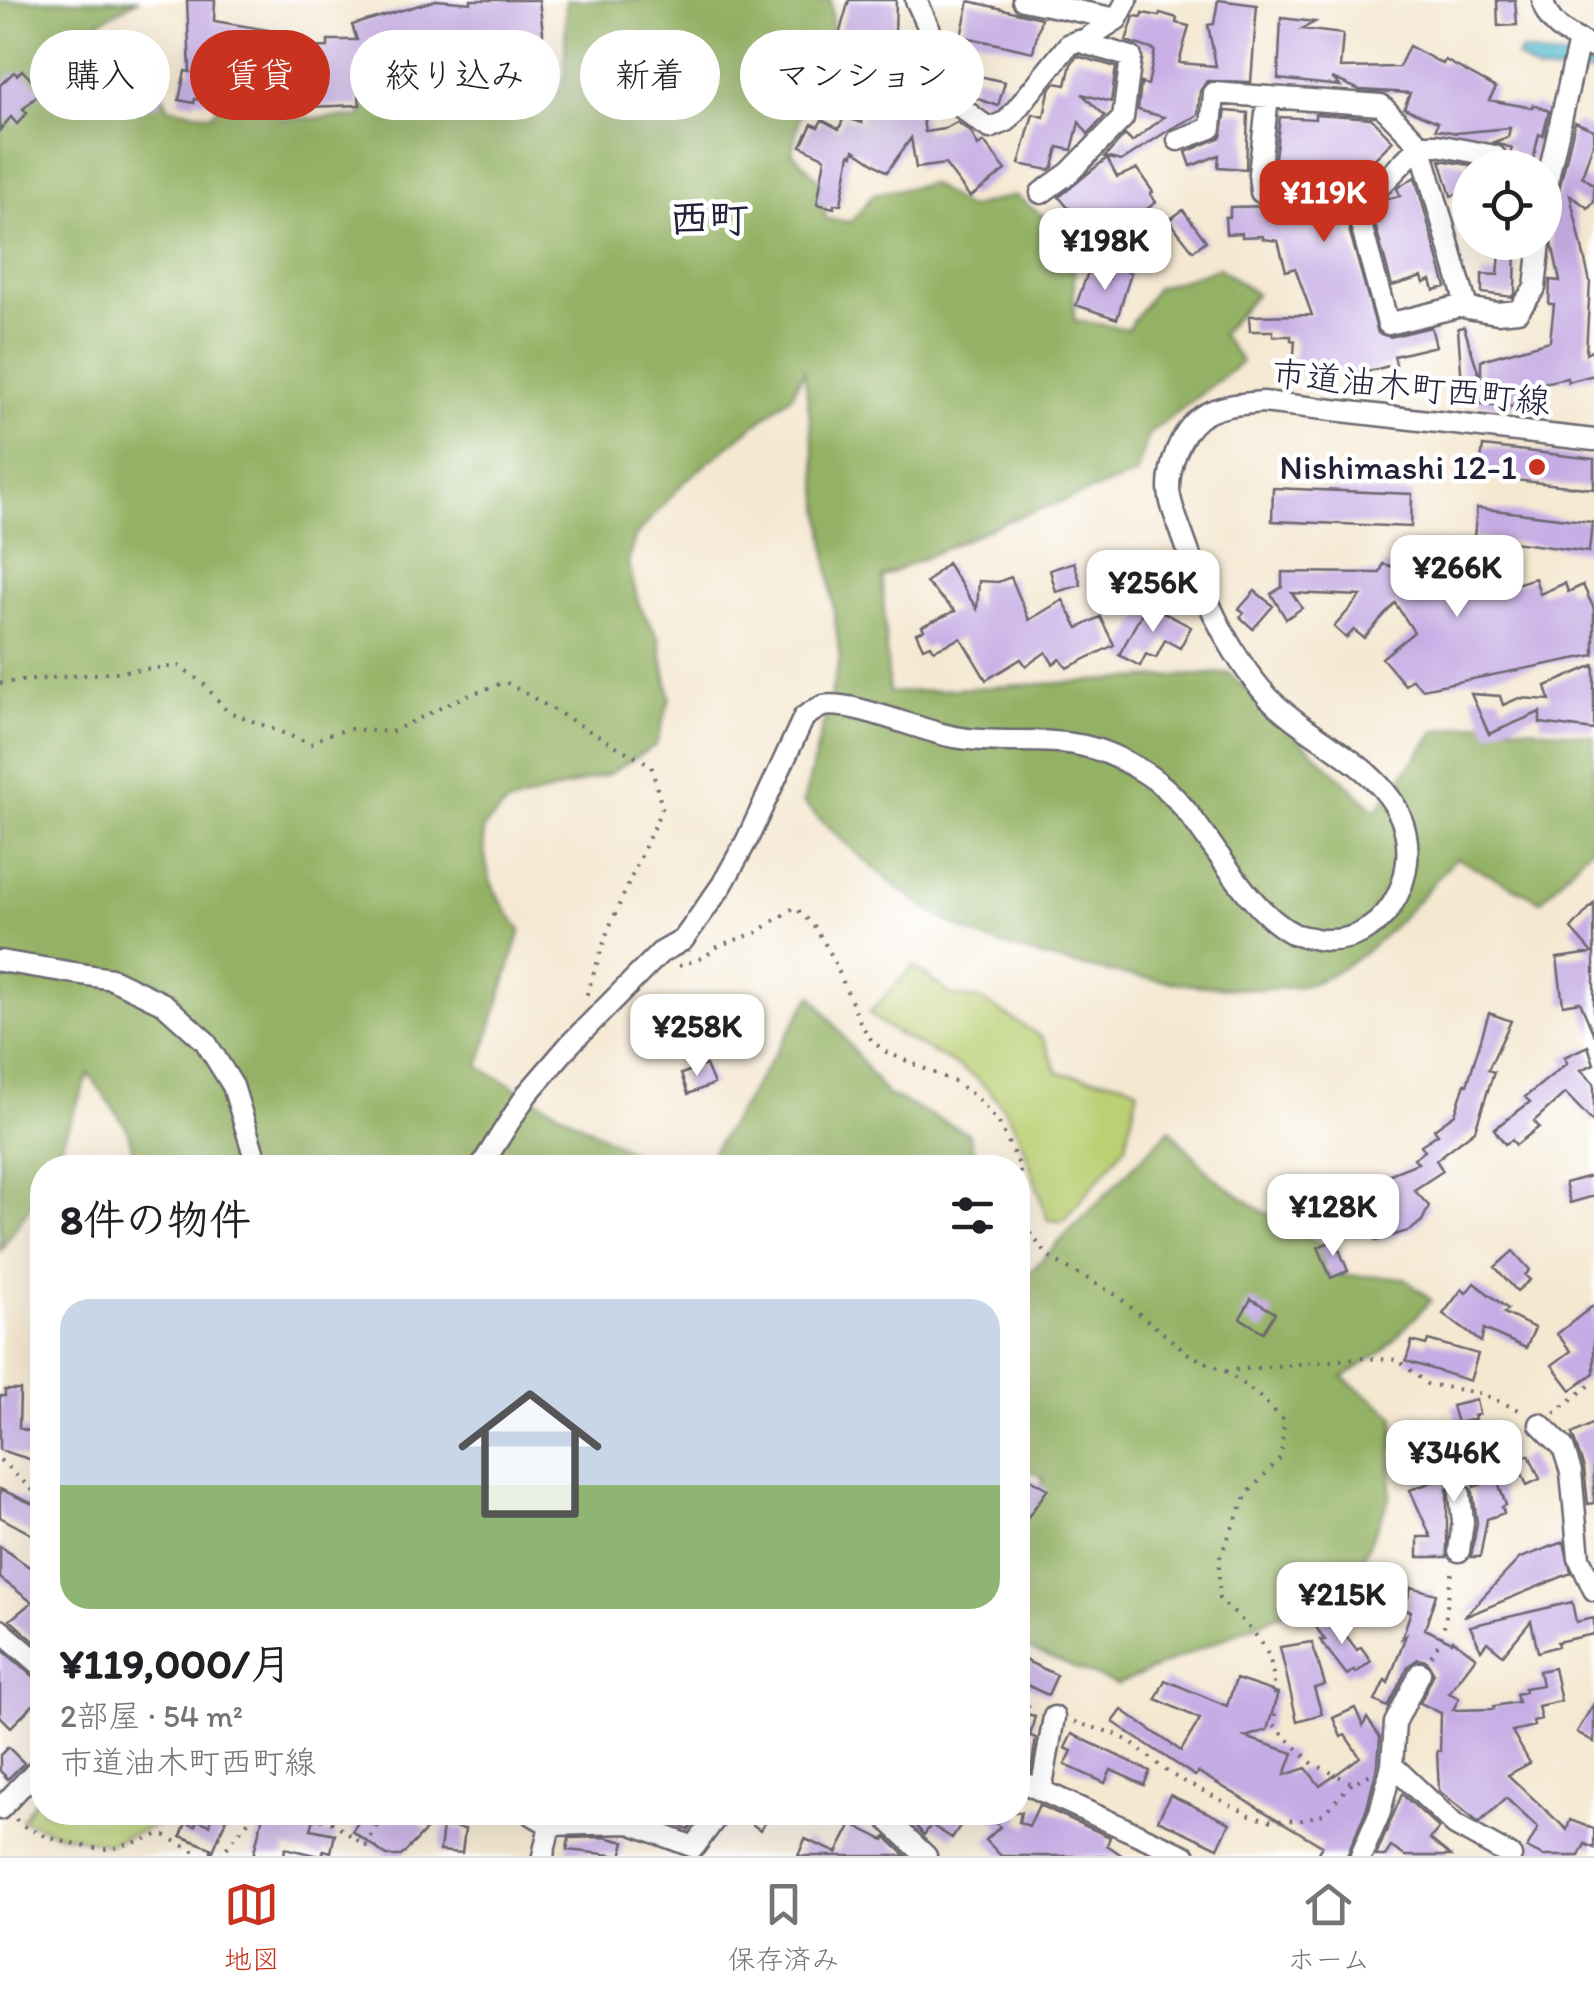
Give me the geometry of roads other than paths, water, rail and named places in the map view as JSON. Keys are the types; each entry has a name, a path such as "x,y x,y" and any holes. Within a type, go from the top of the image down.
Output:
{"street":[{"path":"916,0 938,48 948,98 972,119 990,128 1007,121 1070,44 1122,10"},
{"path":"1024,0 1122,10"},
{"path":"1543,0 1545,11 1559,30 1586,44 1556,150"},
{"path":"1042,193 1070,173 1123,118 1131,57 1077,42"},
{"path":"1178,140 1211,128 1214,93 1380,106 1420,144 1467,308 1497,313 1518,311 1535,288 1538,260"},
{"path":"1262,192 1258,174 1268,97"},
{"path":"1465,305 1388,324 1356,210 1420,144 1466,150"},
{"name":"市道油木町西町線","path":"488,1155 527,1094 571,1043 660,953 682,940 722,885 747,840 789,742 804,717 822,706 845,706 956,738 1082,745 1128,763 1164,788 1265,913 1295,935 1332,941 1364,933 1387,913 1404,888 1409,859 1406,829 1395,803 1378,782 1271,700 1239,662 1218,625 1168,489 1176,450 1198,420 1225,406 1262,402 1594,440"},
{"path":"0,962 112,979 164,1004 204,1042 234,1086 254,1155"},
{"path":"1540,1424 1563,1447 1571,1472 1579,1558 1594,1590"},
{"path":"1459,1550 1463,1522 1460,1494"},
{"path":"0,1630 30,1656"},
{"path":"1361,1856 1380,1812 1392,1765 1395,1723 1420,1672"},
{"path":"1041,1791 1054,1717"},
{"path":"1392,1765 1455,1825 1511,1856"},
{"path":"0,1808 30,1777"},
{"path":"1030,1786 1184,1856"},
{"path":"542,1856 546,1825"},
{"path":"635,1825 694,1847 710,1825"},
{"path":"893,1825 926,1856"}],"water":[{"path":"1521,51 1589,59 1594,61 1594,73 1537,72 1517,57"}],"place":[{"name":"Nishimashi 12-1","path":"1537,467"}],"district":[{"name":"西町","path":"709,218"}]}
